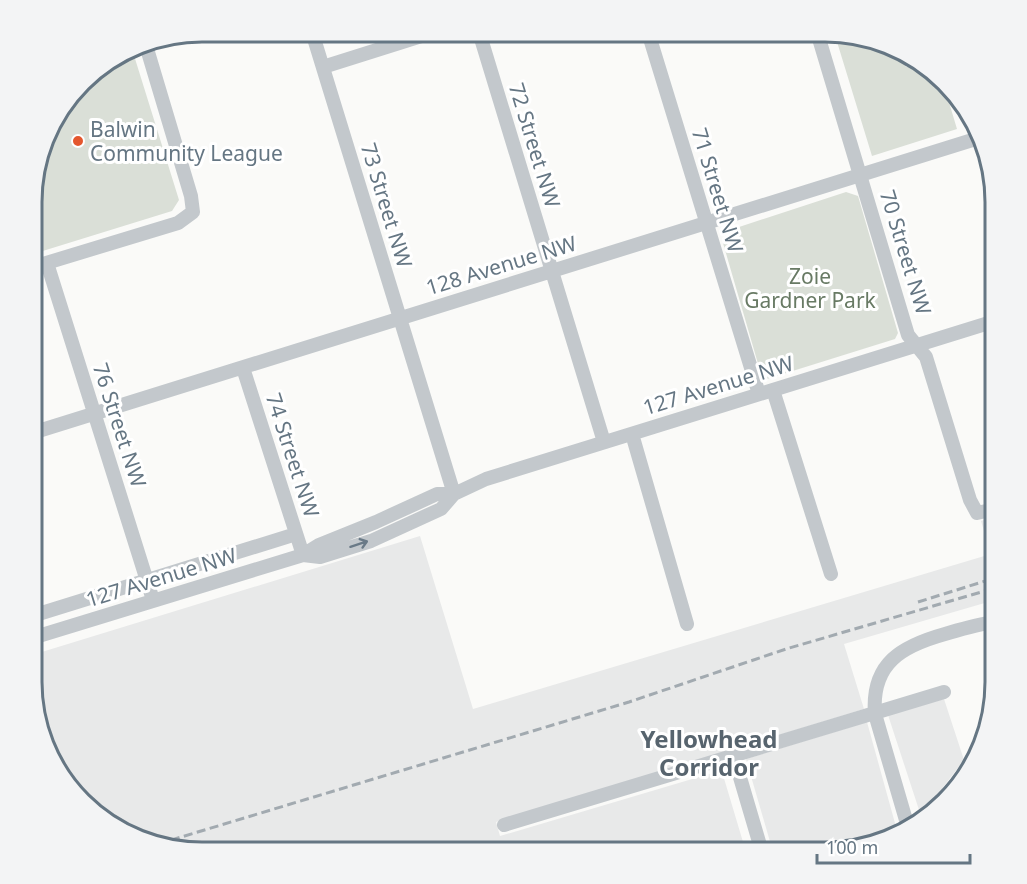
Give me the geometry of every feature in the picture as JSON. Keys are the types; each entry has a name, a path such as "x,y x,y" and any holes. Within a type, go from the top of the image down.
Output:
{"street":[{"name":"73 Street NW","path":"315,42 454,494"},
{"path":"323,67 402,42"},
{"name":"72 Street NW","path":"481,42 604,442"},
{"name":"71 Street NW","path":"651,42 707,223 831,574"},
{"name":"70 Street NW","path":"820,42 908,335 926,357 970,500 977,513 985,511"},
{"path":"42,264 178,223 193,212 192,196 148,51"},
{"name":"128 Avenue NW","path":"42,430 973,140"},
{"name":"76 Street NW","path":"47,263 153,600"},
{"name":"127 Avenue NW","path":"42,635 303,555 320,557 370,541 441,508 454,494 486,479 985,324"},
{"name":"74 Street NW","path":"243,368 303,555"},
{"path":"632,434 687,624"},
{"name":"127 Avenue NW","path":"42,613 296,534"},
{"path":"907,820 875,714 874,696 879,676 884,667 901,652 920,641 985,624"},
{"path":"504,825 944,692"},
{"path":"734,757 759,842"}],"shaded area":[{"path":"985,520 985,534 981,521"},
{"path":"420,536 473,709 985,556 985,603 844,644 864,709 496,822 500,836 709,774 723,775 743,842 202,842 181,841 151,834 122,821 105,809 89,795 69,771 54,743 45,713 42,692 42,652"},
{"path":"944,699 964,760 935,797 919,811 888,715"},
{"path":"867,722 896,825 876,834 835,842 770,842 746,759"}],"green space":[{"path":"837,42 866,47 896,59 906,67 914,69 949,101 957,129 872,156"},
{"path":"135,57 179,200 172,211 42,251 43,181 50,151 63,122 89,89 113,69"},
{"name":"Zoie Gardner Park","path":"846,192 858,196 898,333 895,339 767,379 761,374 723,243 727,231"}],"railway":[{"path":"918,602 985,581"},
{"path":"173,839 629,702 786,649 985,591"}],"place":[{"name":"Balwin Community League","path":"78,141"}],"district":[{"name":"Yellowhead Corridor","path":"709,752"}]}
